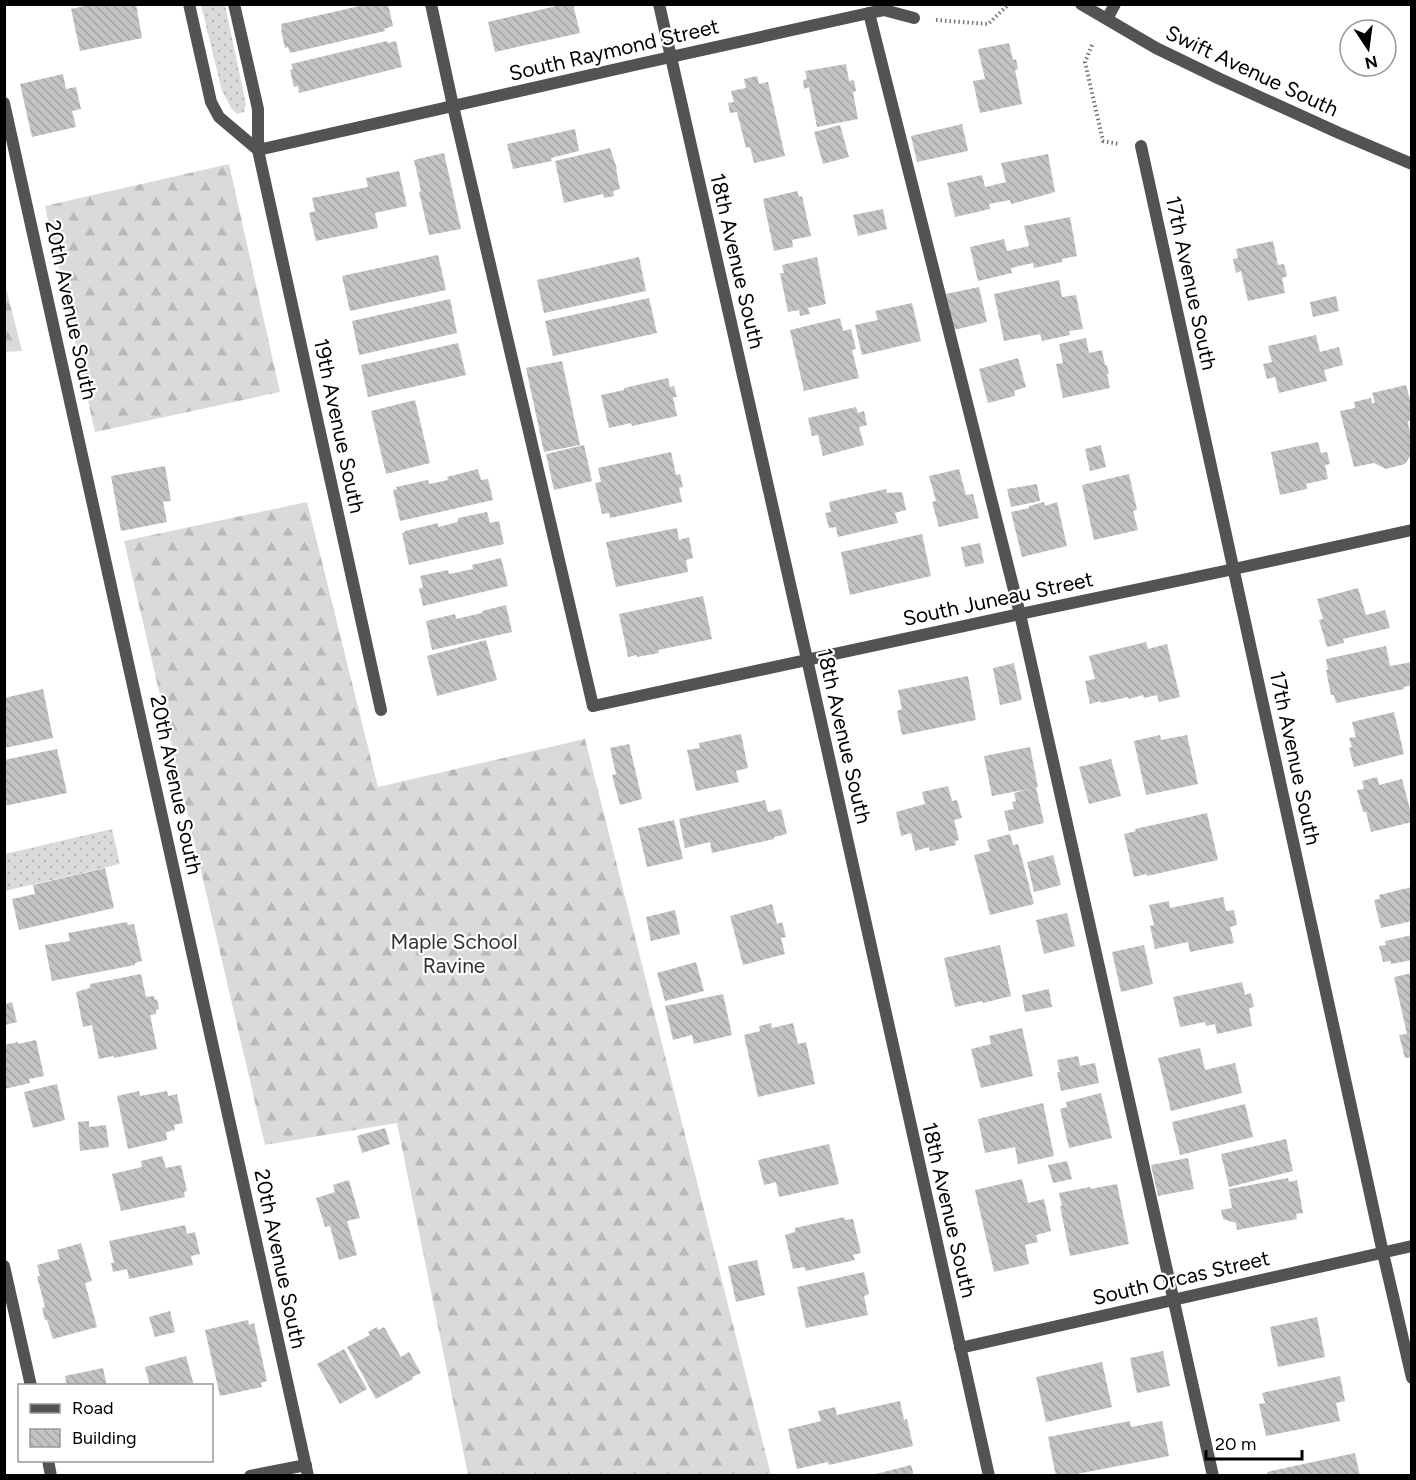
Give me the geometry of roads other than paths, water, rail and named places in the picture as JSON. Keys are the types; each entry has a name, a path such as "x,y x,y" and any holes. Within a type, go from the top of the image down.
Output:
{"street":[{"path":"189,4 211,102 219,117 258,150"},
{"name":"19th Avenue South","path":"234,4 258,109 258,150 381,711"},
{"path":"431,4 453,106"},
{"name":"18th Avenue South","path":"658,4 989,1476"},
{"name":"Swift Avenue South","path":"1081,4 1156,48 1220,79 1412,164"},
{"path":"1107,19 1115,4"},
{"name":"South Raymond Street","path":"258,150 869,13 884,10 914,18"},
{"path":"869,13 1020,614 1213,1476"},
{"name":"20th Avenue South","path":"4,102 307,1470"},
{"name":"South Juneau Street","path":"453,106 593,705 1412,530"},
{"name":"17th Avenue South","path":"1141,146 1412,1378"},
{"name":"South Orcas Street","path":"960,1348 1412,1246"},
{"path":"4,1266 31,1384"},
{"path":"250,1476 307,1470"}],"park label":[{"name":"Maple School Ravine","path":"454,954"}]}
